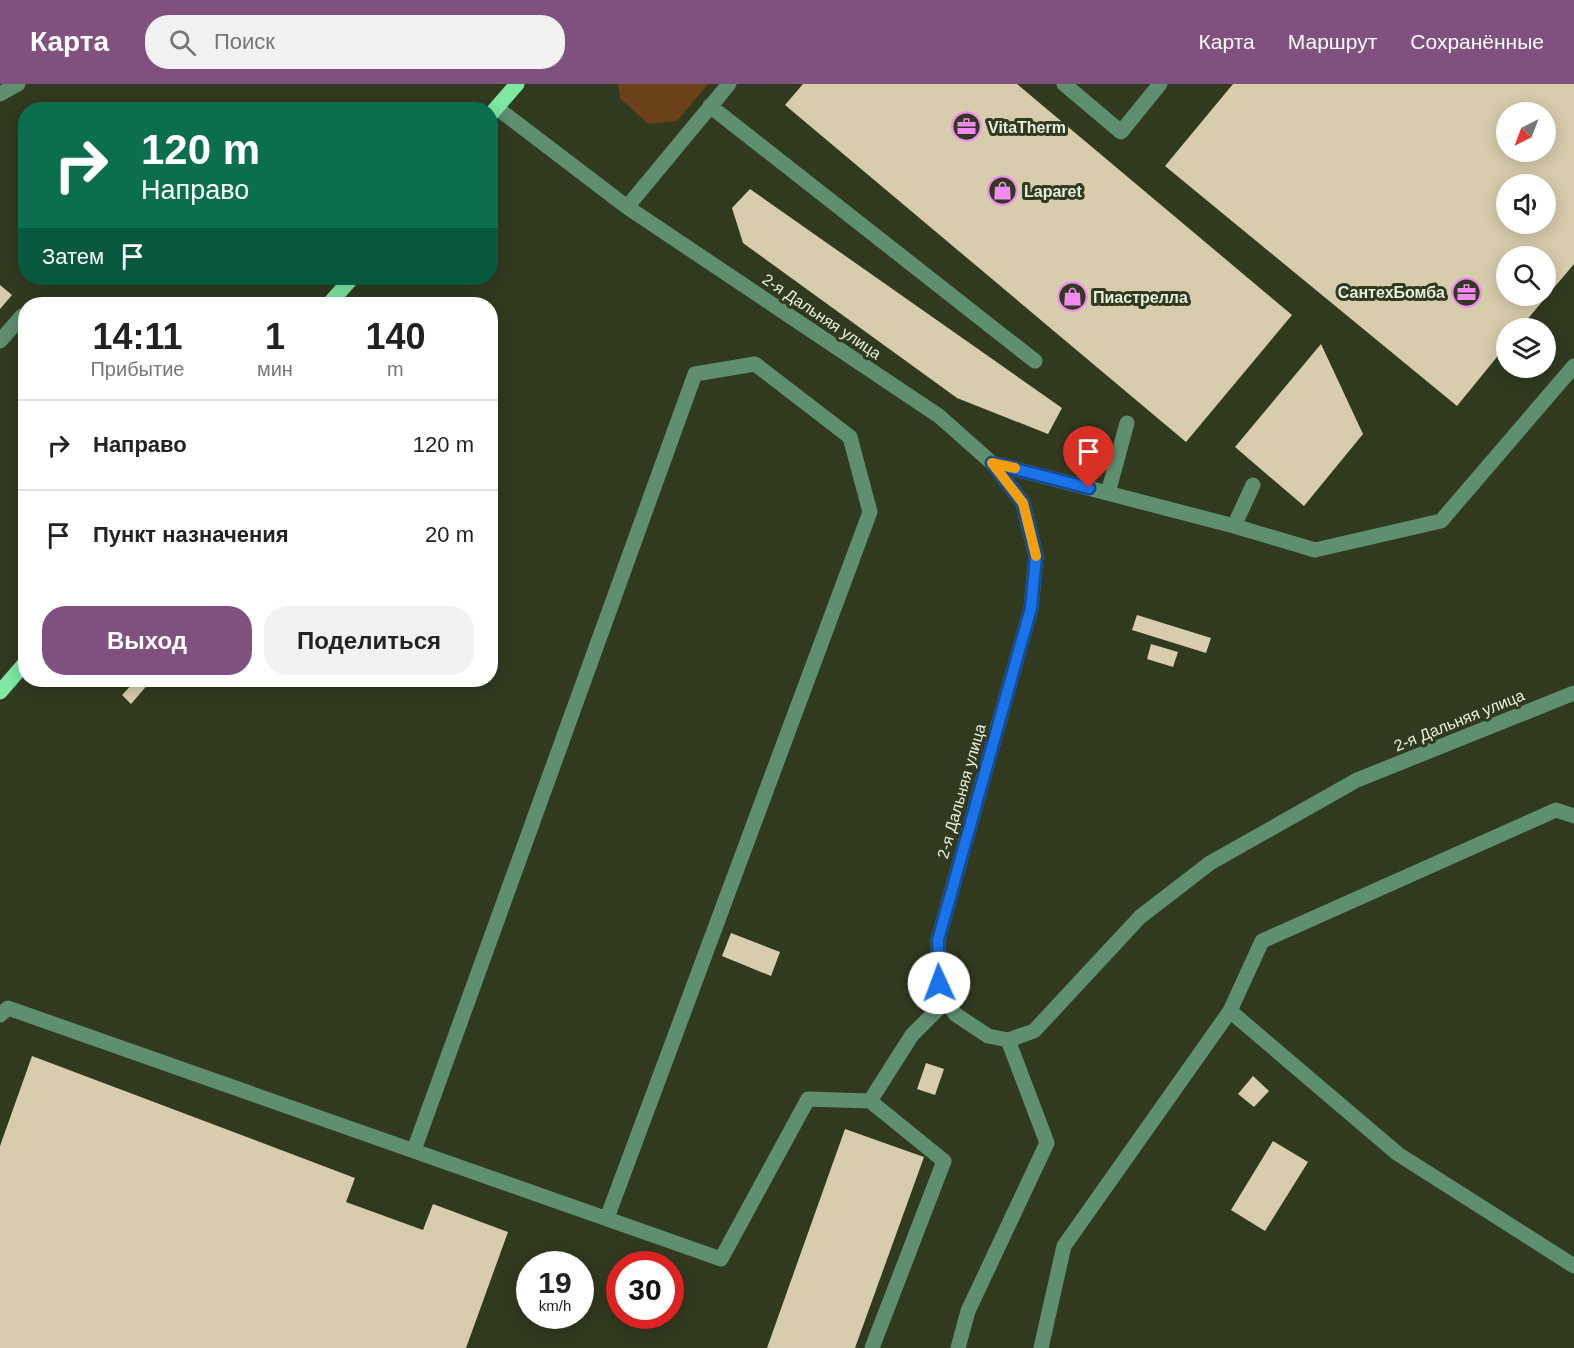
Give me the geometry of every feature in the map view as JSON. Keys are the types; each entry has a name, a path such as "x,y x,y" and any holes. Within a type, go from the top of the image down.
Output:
{"main road":[{"path":"498,106 517,84"},
{"path":"335,297 346,285"},
{"path":"0,692 18,671"}],"street":[{"path":"0,94 18,84"},
{"path":"627,207 729,84"},
{"path":"1070,86 1121,132 1160,84"},
{"path":"710,106 1035,361"},
{"name":"2-я Дальняя улица","path":"498,114 627,207 939,416 992,463 1023,503 1036,556 1031,608 938,940 939,983 946,1001"},
{"path":"0,341 18,321"},
{"path":"414,1150 695,374 755,364 850,437 870,512 607,1218"},
{"path":"992,463 1234,526 1315,550 1441,520 1574,366"},
{"path":"1108,493 1127,423"},
{"path":"1234,526 1254,485"},
{"name":"2-я Дальняя улица","path":"1008,1040 1034,1031 1140,917 1210,863 1357,780 1574,693"},
{"path":"1041,1348 1064,1246 1230,1011 1262,941 1556,810 1574,816"},
{"path":"870,1101 912,1035 946,1001 955,1014 988,1036 1008,1040 1047,1143 968,1311 958,1348"},
{"path":"0,1015 8,1008 721,1259 808,1099 870,1101 944,1161 872,1348"},
{"path":"1230,1011 1398,1154 1574,1266"}],"shaded area":[{"path":"618,84 708,84 677,121 648,124 620,98"}],"building":[{"path":"803,84 1017,84 1292,315 1186,442 785,105"},
{"path":"1233,84 1574,84 1574,264 1556,285 1556,246 1496,246 1496,306 1539,306 1528,318 1496,318 1496,358 1457,406 1165,166"},
{"path":"750,189 1062,408 1048,434 957,398 743,243 732,208"},
{"path":"0,285 12,295 0,309"},
{"path":"1321,344 1363,434 1304,506 1235,447"},
{"path":"1137,615 1211,638 1206,653 1132,630"},
{"path":"1151,644 1178,652 1173,667 1147,659"},
{"path":"129,687 146,687 131,704 122,695"},
{"path":"731,933 780,952 771,976 722,956"},
{"path":"32,1056 355,1178 346,1202 423,1230 433,1204 508,1232 466,1348 0,1348 0,1146"},
{"path":"926,1063 944,1069 935,1095 917,1089"},
{"path":"1253,1076 1269,1091 1254,1107 1238,1094"},
{"path":"845,1129 924,1157 855,1348 767,1348"},
{"path":"1273,1141 1308,1162 1265,1231 1231,1210"}],"slow traffic":[{"path":"1015,468 992,463 1023,503 1036,556"}],"place":[{"name":"VitaTherm","path":"967,127"},
{"name":"Laparet","path":"1003,191"},
{"name":"СантехБомба","path":"1466,292"},
{"name":"Пиастрелла","path":"1072,297"}],"route":[{"path":"939,983 938,940 1031,608 1036,556 1023,503 992,463 1089,488"}]}
